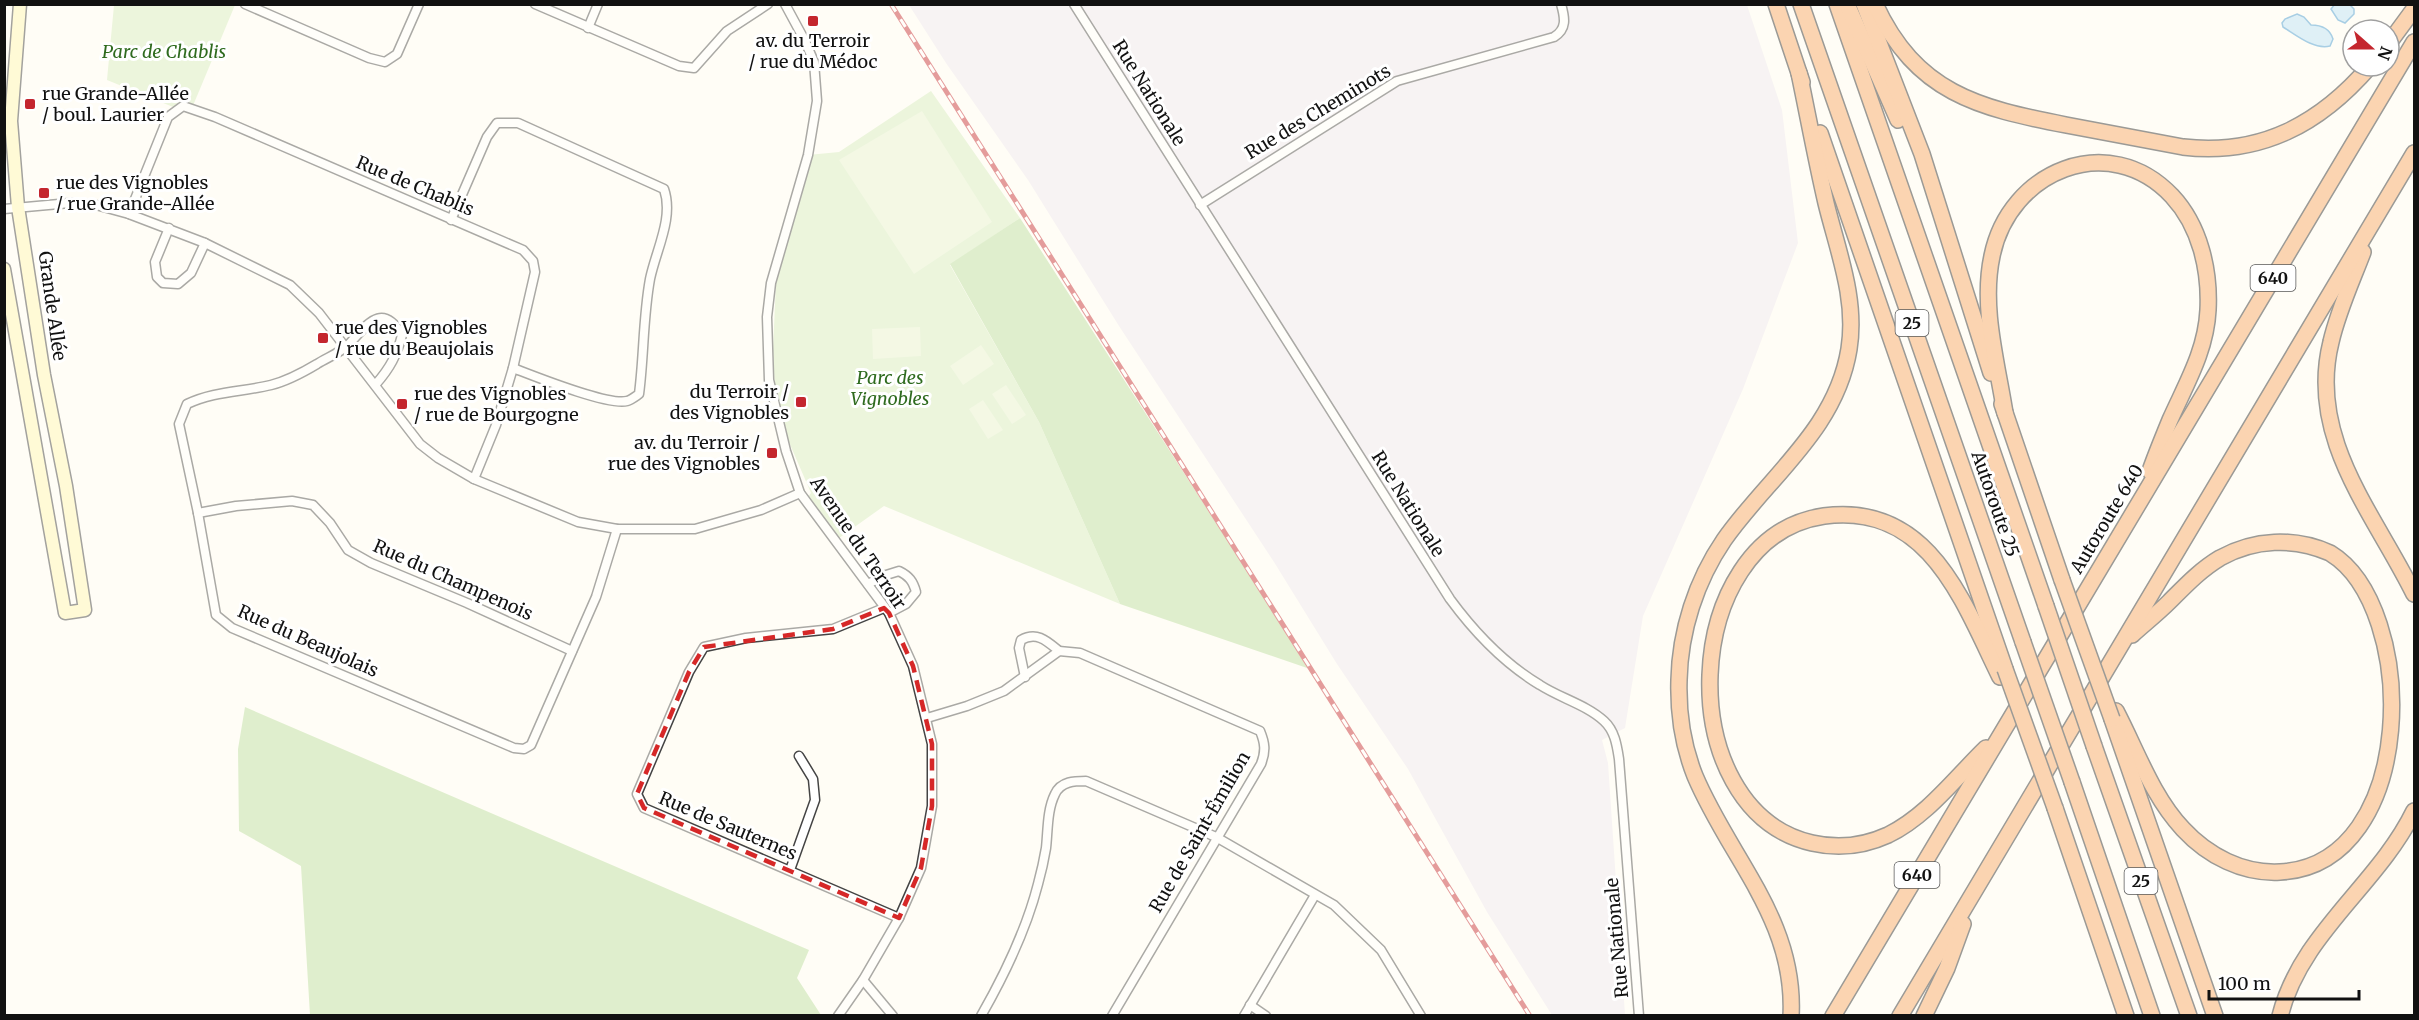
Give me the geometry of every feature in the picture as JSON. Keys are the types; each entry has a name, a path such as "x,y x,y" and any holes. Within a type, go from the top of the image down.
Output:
{"highway":[{"path":"1776,4 2003,673 2020,712 2055,808 2124,1012"},
{"name":"Autoroute 25","path":"1801,4 2152,1016"},
{"name":"Autoroute 25","path":"1838,4 2189,1016"},
{"path":"1847,4 1923,178 2096,674 2114,715 2159,798 2183,829 2206,850 2225,861 2246,868 2267,872 2300,870 2319,864 2339,854 2373,821 2390,788 2402,751 2406,725"},
{"path":"1864,4 1922,154 1966,297"},
{"path":"1875,4 1891,33 1914,63 1958,95 2008,113 2183,147 2236,147 2287,133 2330,107 2358,78"},
{"path":"2401,27 2413,11"},
{"name":"Autoroute 640","path":"1833,1016 2415,42"},
{"path":"1791,1016 1790,976 1782,942 1770,914 1713,814 1695,775 1682,724 1679,680 1682,643 1689,616 1711,561 1731,531 1819,426 1838,389 1847,357 1851,328 1849,296 1798,73"},
{"path":"1900,1016 2415,153"},
{"path":"2005,413 1991,322 1989,281 1994,246 2001,225 2012,207 2028,190 2045,177 2083,164 2124,167 2156,182 2178,202 2195,231 2205,271 2208,310 2205,332 2196,363 2170,420 2132,515"},
{"path":"2377,215 2331,342 2326,366 2326,404 2333,437 2346,471 2415,594"},
{"path":"2001,734 1924,811 1902,828 1878,840 1856,845 1819,844 1795,838 1774,827 1754,812 1738,792 1719,747 1710,686 1713,651 1719,623 1734,585 1748,560 1766,542 1785,530 1807,520 1832,515 1875,520 1906,535 1925,549 1957,588 2003,673"},
{"path":"2120,645 2188,582 2212,564 2237,550 2275,542 2305,544 2324,550 2344,560 2360,572 2384,605 2399,645"},
{"path":"2114,715 2215,1016"},
{"path":"2280,1016 2289,986 2305,956 2388,854 2415,811"},
{"path":"1924,1016 1947,968 1975,890"}],"street":[{"name":"Grande Allée","path":"4,269 65,613 86,610 66,486 44,375 18,207 11,121 20,4"},
{"path":"244,4 369,58 385,62 397,54 419,4"},
{"path":"535,4 679,66 694,68 727,32 768,4"},
{"path":"588,28 598,4"},
{"name":"Avenue du Terroir","path":"785,4 814,62 817,101 808,155 773,274 767,317 769,380 786,451 800,493 886,610 913,666 932,744 932,806 921,868 899,918 863,980 838,1016"},
{"name":"Rue Nationale","path":"1074,4 1458,610 1488,644 1524,675 1597,716 1612,731 1619,759 1639,1016"},
{"name":"Rue des Cheminots","path":"1200,205 1398,81 1558,35 1563,29 1565,20 1562,4"},
{"name":"Rue de Chablis","path":"129,214 168,117 183,106 215,117 523,250 533,261 535,272 513,368 496,425 474,479"},
{"path":"451,220 487,137 497,123 518,123 664,189 668,209 650,278 639,394 627,402 613,401 565,388 513,368"},
{"path":"4,209 70,203 96,205 169,228 290,285 319,314 346,347 420,444 438,458 474,479 578,522 617,529 695,529 761,510 800,493"},
{"path":"169,228 155,262 157,277 163,283 178,284 191,273 205,243"},
{"path":"346,347 364,327 378,317 386,317 398,327 402,334 398,351 390,368 376,384"},
{"name":"Rue du Beaujolais","path":"346,347 295,377 271,385 205,395 186,404 179,424 216,615 232,628 514,748 524,749 531,745 596,597 617,529"},
{"name":"Rue du Champenois","path":"198,513 237,506 292,501 313,505 330,523 348,550 371,563 467,603 572,651"},
{"path":"868,585 883,576 899,571 914,582 916,592 906,604 886,610"},
{"name":"Rue de Sauternes","path":"886,610 833,629 746,638 704,647 689,672 637,794 644,808 899,918"},
{"path":"927,718 967,706 1004,691 1025,677 1059,651 1036,636 1028,636 1021,640 1019,648 1025,677"},
{"name":"Rue de Saint-Émilion","path":"1059,651 1080,653 1260,731 1265,744 1265,754 1112,1016"},
{"path":"790,870 815,800 813,779 799,756"},
{"path":"981,1016 1002,978 1027,919 1045,851 1049,815 1055,791 1069,781 1086,781 1216,837 1334,905 1381,950 1421,1016"},
{"path":"1244,1016 1315,895"},
{"path":"863,980 893,1016"},
{"path":"1250,1005 1266,1016"}],"highlighted area":[{"path":"884,608 889,613 913,666 932,744 932,806 921,868 899,918 644,808 637,794 689,672 704,647 833,629"}],"shaded area":[{"path":"909,5 1747,5 1782,110 1798,243 1743,389 1643,616 1625,728 1602,740 1608,763 1625,1015 1552,1015 1487,912 1408,769 1337,664 1274,562 1119,326 1028,180 946,63"}],"green space":[{"name":"Parc de Chablis","path":"114,5 235,5 192,108 178,109 107,80"},
{"name":"Parc des Vignobles","path":"931,91 1020,218 950,265 1039,422 1120,604 884,506 839,538 806,499 811,493 776,412 773,350 776,282 808,155 839,152"},
{"path":"922,111 992,222 914,274 839,160"},
{"path":"1020,218 1310,669 1120,604 1039,422 950,264"},
{"path":"920,327 921,356 873,359 872,329"},
{"path":"981,345 994,364 963,385 950,366"},
{"path":"1006,385 1026,415 1012,424 992,394"},
{"path":"983,400 1003,430 988,439 969,409"},
{"path":"245,707 809,950 797,978 821,1015 310,1015 301,866 239,831 238,749"}],"water":[{"path":"2335,4 2350,5 2354,9 2354,14 2350,18 2341,18 2341,21 2331,9"},
{"path":"2297,14 2304,17 2311,25 2327,30 2333,39 2330,46 2312,44 2283,27 2282,23 2285,19"}],"railway":[{"path":"891,4 1530,1016"}],"place":[{"name":"av. du Terroir / rue du Médoc","path":"813,21"},
{"name":"rue Grande-Allée / boul. Laurier","path":"30,104"},
{"name":"rue des Vignobles / rue Grande-Allée","path":"44,193"},
{"name":"rue des Vignobles / rue du Beaujolais","path":"323,338"},
{"name":"du Terroir / des Vignobles","path":"801,402"},
{"name":"rue des Vignobles / rue de Bourgogne","path":"402,404"},
{"name":"av. du Terroir / rue des Vignobles","path":"772,453"}]}
